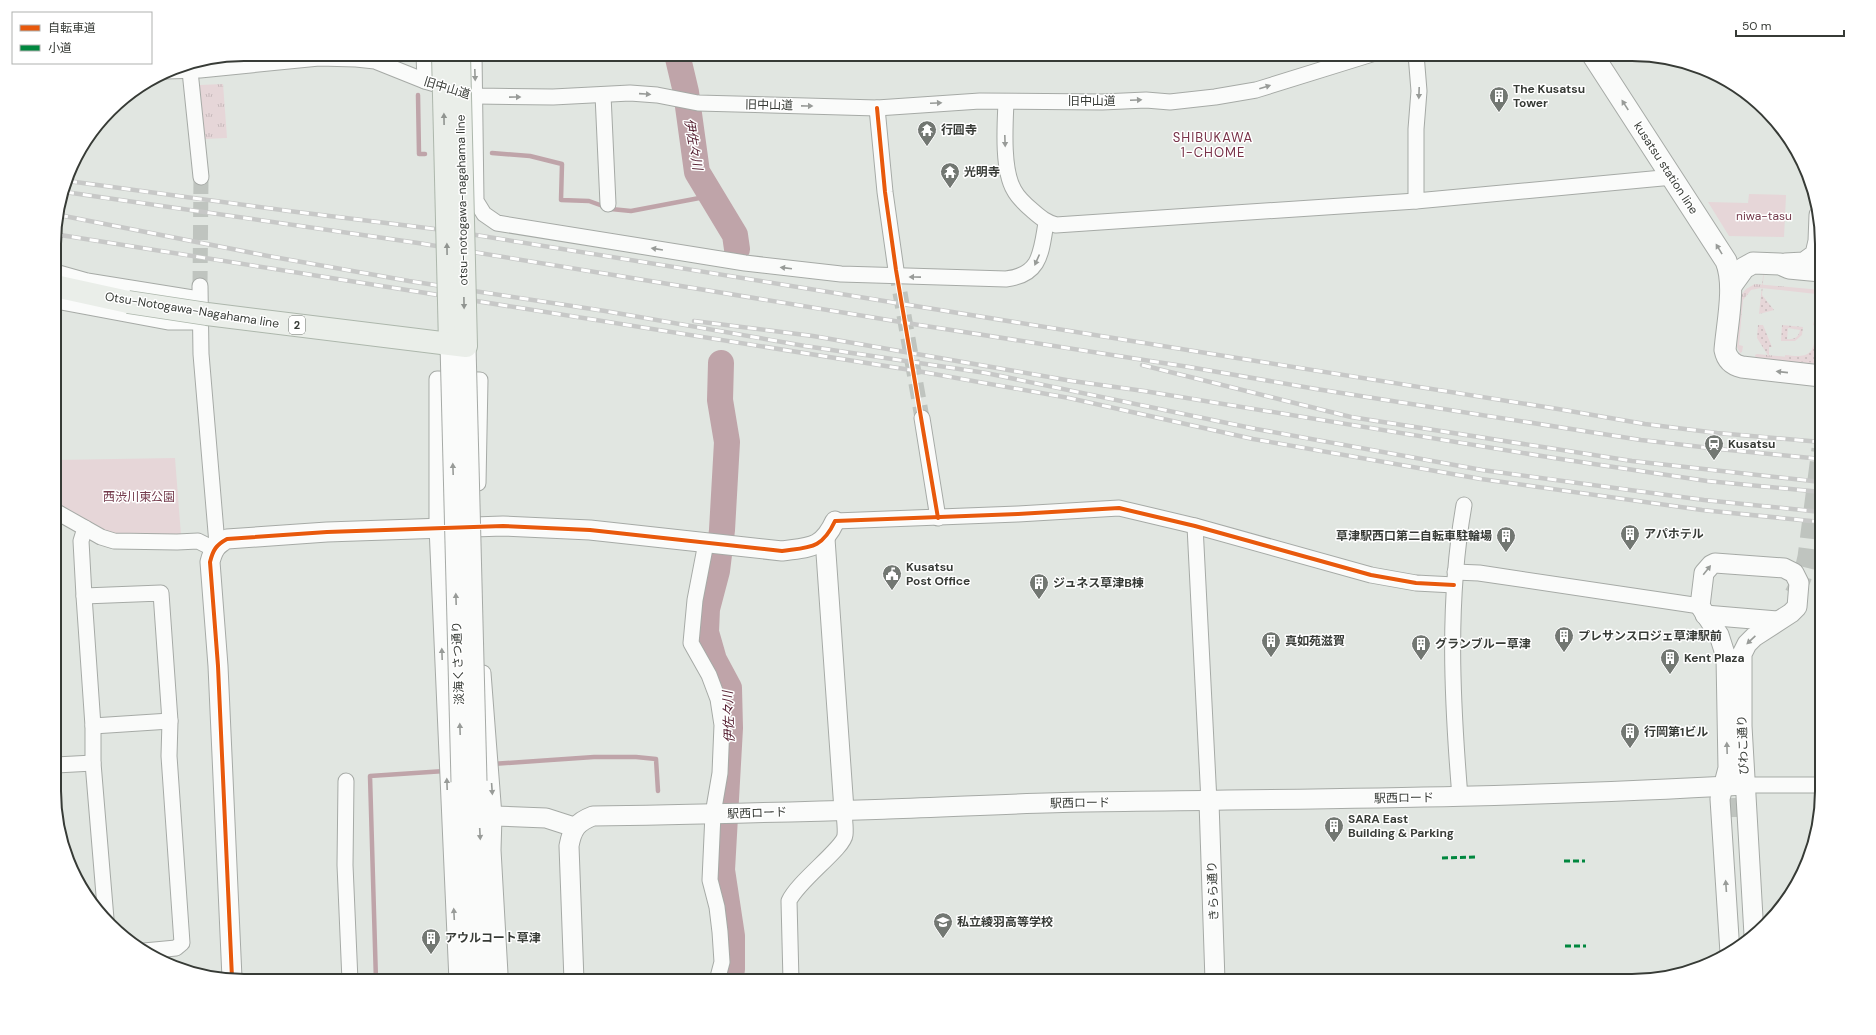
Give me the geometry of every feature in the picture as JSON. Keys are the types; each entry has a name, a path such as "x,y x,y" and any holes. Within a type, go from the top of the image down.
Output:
{"main road":[{"name":"Otsu-Notogawa-Nagahama line","path":"61,294 458,345 443,61"},
{"name":"otsu-notogawa-nagahama line","path":"458,345 459,61"},
{"name":"kusatsu station line","path":"1597,61 1726,261 1731,286 1725,350 1727,357 1732,363 1742,367 1815,375"},
{"name":"kusatsu station line","path":"1731,286 1742,270 1750,264 1757,262 1780,264 1789,268 1815,271"}],"street":[{"name":"旧中山道","path":"196,68 282,61"},
{"name":"旧中山道","path":"384,61 425,81 476,96 603,95 630,93 657,95 698,103 877,108 980,101 1102,102 1146,100 1170,102 1215,97 1256,90 1349,61"},
{"path":"424,61 425,81"},
{"path":"474,61 476,96 476,201 484,214 497,223 746,263 841,274 1006,279 1020,278 1034,267 1042,250 1046,223"},
{"path":"1416,201 1416,129 1419,90 1417,61"},
{"path":"196,68 201,177"},
{"path":"603,95 608,204"},
{"path":"1006,102 1005,140 1009,178 1014,191 1024,203 1046,223 1056,224 1416,201 1673,177"},
{"path":"877,108 885,192 896,270"},
{"path":"1780,264 1804,262 1813,256 1815,252"},
{"path":"61,274 87,281 200,293 201,354 216,547 210,562 218,666 232,974"},
{"path":"61,295 168,322 200,322"},
{"name":"淡海くさつ通り","path":"458,345 469,781 472,974"},
{"path":"457,974 436,527 437,379 480,380 478,526 483,676 494,816 494,974"},
{"path":"922,418 938,518"},
{"path":"1460,797 1454,725 1454,579 1464,506"},
{"path":"791,974 790,901 793,892 842,845 846,836 825,539 835,521 938,518 1119,508 1195,526 1372,575 1416,584 1479,574 1778,621"},
{"path":"61,515 101,537 114,541 198,541 216,547"},
{"path":"216,547 227,539 309,533 478,526 590,530 782,551 807,548 825,539"},
{"path":"1195,526 1209,802"},
{"path":"85,528 81,541 93,726 93,763 105,911"},
{"path":"715,544 694,600 691,643 709,675 718,699 722,725 720,772 710,880 717,907 722,962 719,974"},
{"name":"びわこ通り","path":"1730,946 1720,799 1728,768 1726,657 1719,634 1702,610 1704,573 1711,565 1715,563 1784,568 1794,573 1799,582 1797,607 1791,613 1754,637 1747,644 1742,654 1744,785 1754,928"},
{"path":"84,596 161,593 170,721 169,756 182,942 176,948 152,950"},
{"path":"93,726 170,721"},
{"path":"61,765 93,763"},
{"path":"346,781 345,865 350,974"},
{"name":"淡海くさつ通り","path":"469,781 494,974"},
{"path":"1744,785 1815,785"},
{"name":"駅西ロード","path":"574,827 581,821 593,816 739,814 1083,802 1209,802 1460,797 1615,792 1744,785"},
{"name":"きらら通り","path":"1209,802 1215,974"},
{"path":"494,816 546,818 574,827 569,846 574,974"},
{"path":"1735,824 1741,938"}],"green space":[{"path":"223,84 227,138 204,139 198,89 200,85"},
{"name":"niwa-tasu","path":"1749,194 1786,195 1784,237 1729,236 1708,202 1748,203"},
{"path":"1766,248 1762,295 1774,310 1759,314"},
{"path":"1755,284 1815,289 1815,294 1761,288 1751,290 1743,300 1739,345 1743,346 1742,352 1740,353 1737,347 1742,294 1746,289"},
{"path":"1758,325 1763,325 1772,347 1769,347 1769,357 1757,338"},
{"path":"1782,325 1803,327 1802,335 1795,341 1781,341","holes":["1788,328 1800,330 1796,338 1787,339"]},
{"path":"1815,336 1815,363 1785,360 1785,355 1802,356 1810,352"},
{"path":"1755,355 1815,359 1815,364 1756,359"},
{"name":"西渋川東公園","path":"175,458 181,535 132,536 113,533 91,524 61,506 61,460"}],"waterway":[{"name":"伊佐々川","path":"679,61 686,92 697,172 735,235 737,249"},
{"path":"418,95 419,154 425,154"},
{"path":"492,153 530,156 562,164 561,200 589,201 611,209 631,211 710,196"},
{"name":"伊佐々川","path":"721,363 720,400 727,442 722,530 717,571 707,609 706,632 714,660 729,688 730,728 722,870 732,936 731,974"},
{"path":"492,764 594,757 636,757 656,759 658,791"},
{"path":"376,974 370,776 445,771"}],"tunnel":[{"path":"200,286 201,177"},
{"path":"896,270 922,418"},
{"path":"1794,594 1802,578 1807,557 1815,495"},
{"path":"1734,769 1735,824"}],"railway":[{"path":"72,182 451,231 1645,424 1717,433 1815,441"},
{"path":"68,192 418,243 919,325 1189,367 1316,389 1641,440 1815,458"},
{"path":"64,216 268,256 409,281 605,311 805,346 986,373 1256,429 1482,470 1704,500 1815,511"},
{"path":"61,235 917,371 1069,398 1253,439 1481,479 1702,510 1815,521"},
{"path":"694,321 813,336 1072,381 1144,391 1554,458 1707,481 1815,491"},
{"path":"1142,365 1351,417 1632,461 1815,481"}],"marked path":[{"path":"1442,858 1475,857"},
{"path":"1564,861 1585,861"},
{"path":"1565,946 1586,946"}],"cycle path":[{"path":"877,108 885,192 896,270 938,518"},
{"path":"232,974 218,666 210,562 212,554 216,548 220,543 227,539 327,532 503,526 590,530 782,551 800,549 820,542 835,521 1018,514 1119,508 1195,526 1371,575 1416,583 1454,585"}],"place":[{"name":"The Kusatsu Tower","path":"1499,113"},
{"name":"行圓寺","path":"927,147"},
{"name":"光明寺","path":"950,189"},
{"name":"Kusatsu","path":"1714,461"},
{"name":"アパホテル","path":"1630,551"},
{"name":"草津駅西口第二自転車駐輪場","path":"1506,553"},
{"name":"Kusatsu Post Office","path":"892,591"},
{"name":"ジュネス草津B棟","path":"1039,600"},
{"name":"プレサンスロジェ草津駅前","path":"1564,653"},
{"name":"真如苑滋賀","path":"1271,658"},
{"name":"グランブルー草津","path":"1421,661"},
{"name":"Kent Plaza","path":"1670,675"},
{"name":"行岡第1ビル","path":"1630,749"},
{"name":"SARA East Building & Parking","path":"1334,843"},
{"name":"私立綾羽高等学校","path":"943,939"},
{"name":"アウルコート草津","path":"431,955"}],"district":[{"name":"SHIBUKAWA 1-CHOME","path":"1213,144"}]}
